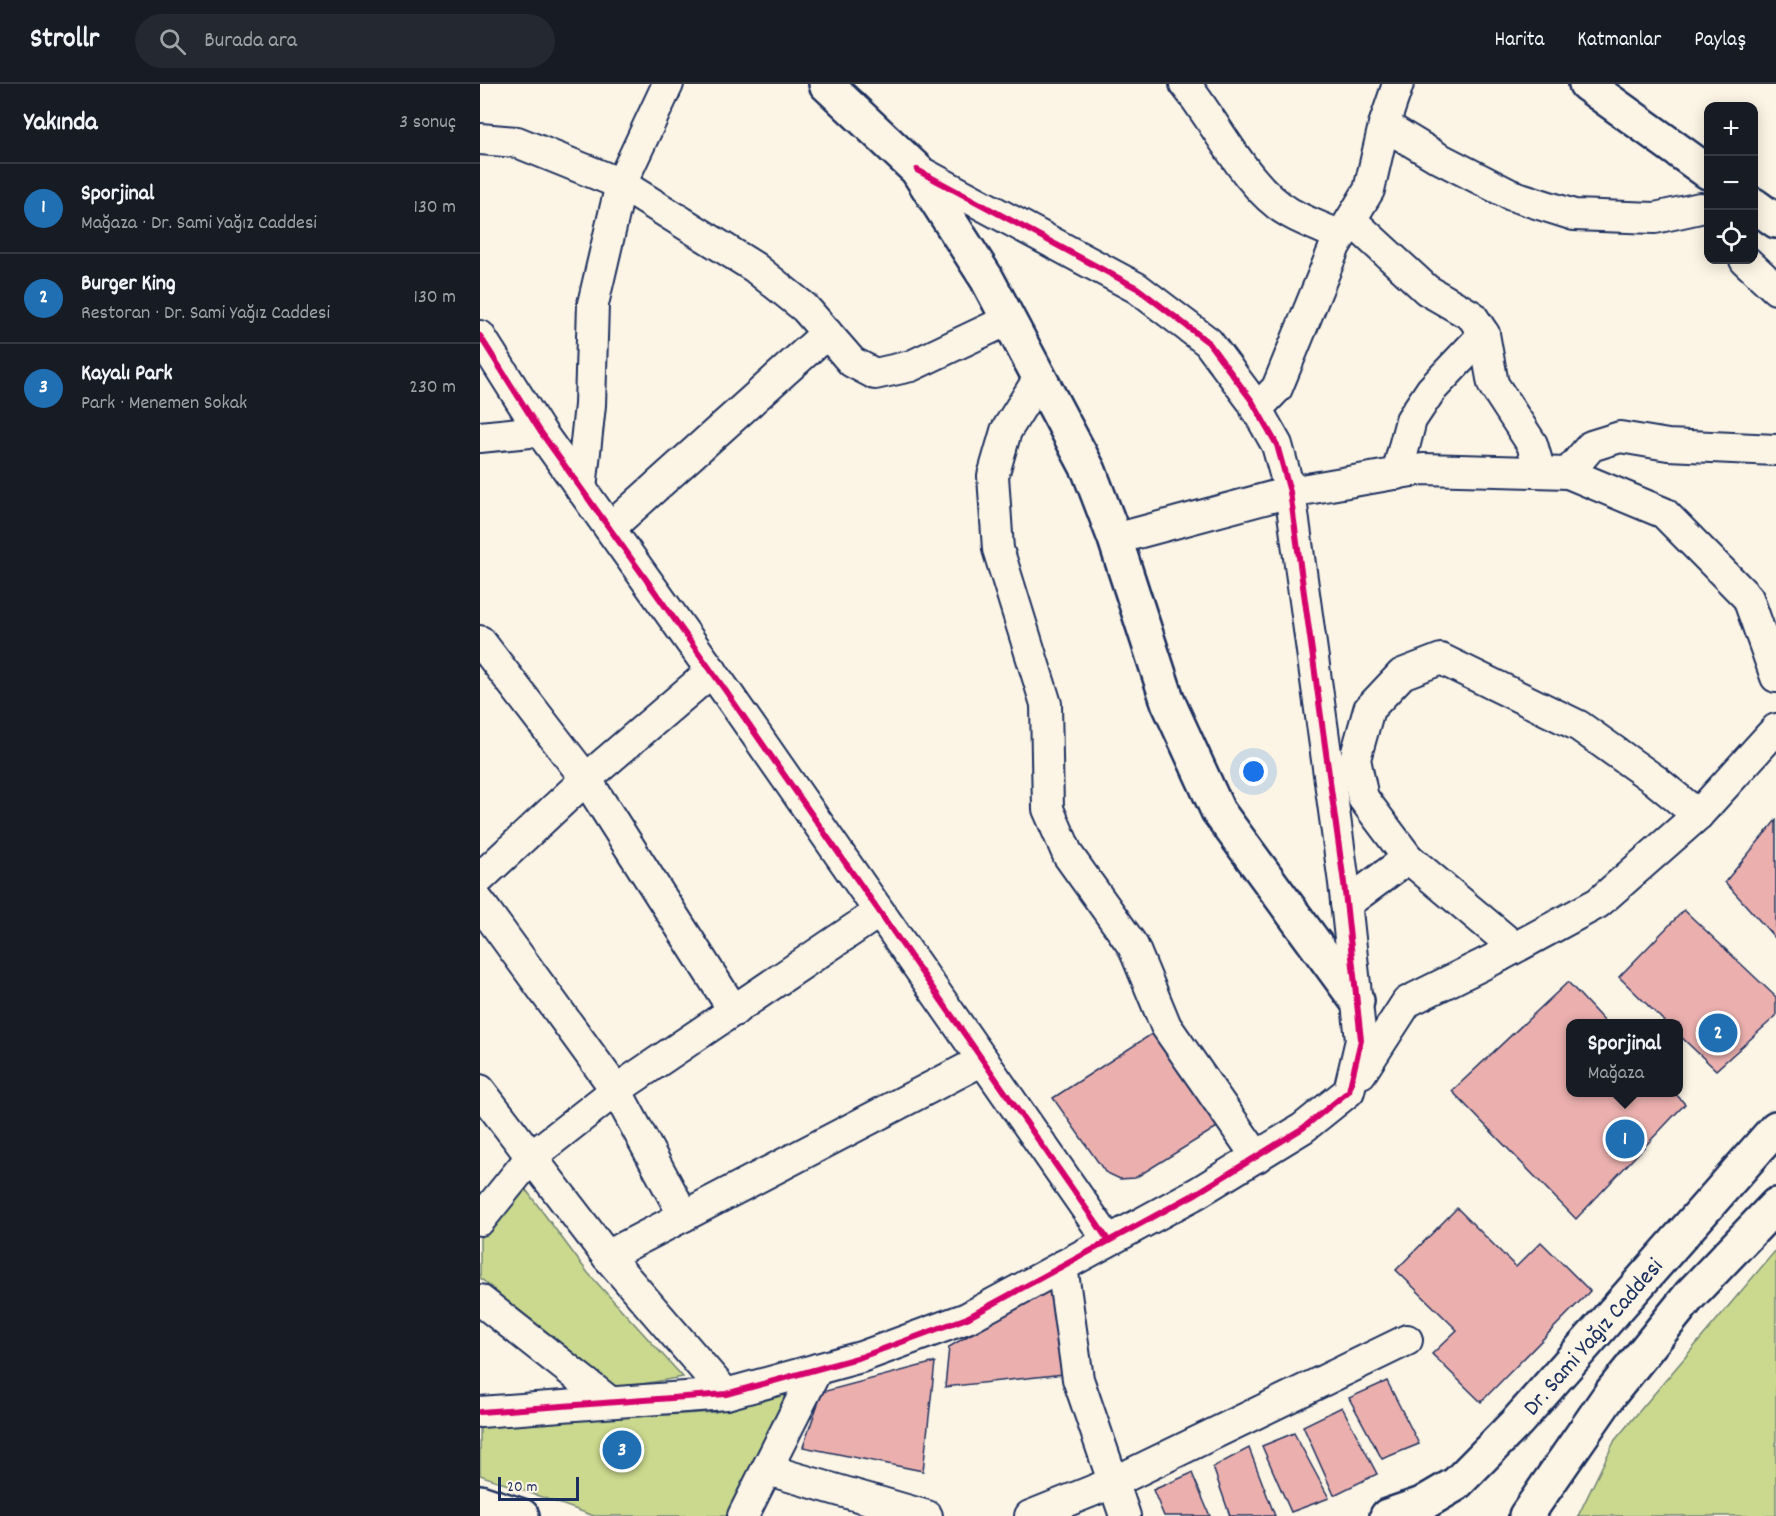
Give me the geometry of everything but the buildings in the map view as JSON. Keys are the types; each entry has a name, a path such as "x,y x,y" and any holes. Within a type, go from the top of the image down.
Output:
{"street":[{"path":"581,489 590,405 593,304 621,184 668,84"},
{"path":"826,84 917,170 987,279 1089,471 1115,539 1168,702 1218,811 1357,1002"},
{"path":"1185,84 1240,164 1289,212 1346,228 1427,290 1472,316 1484,334 1493,384 1554,473"},
{"path":"1256,410 1277,388 1346,228 1369,190 1384,125 1398,84"},
{"path":"1586,84 1704,169"},
{"path":"1384,125 1437,157 1511,195 1574,215 1655,218 1704,216"},
{"path":"480,139 517,141 621,184 754,267 805,308 852,362 875,374 911,366 1008,320"},
{"path":"917,170 1137,288 1208,342 1252,401 1277,445 1290,492 1346,904 1362,1040 1349,1091"},
{"path":"1758,208 1776,221"},
{"path":"1749,264 1776,289"},
{"path":"609,528 827,333"},
{"path":"1397,474 1411,420 1431,390 1484,334"},
{"path":"480,336 540,431 712,671 1108,1240"},
{"path":"1039,378 1006,431 993,476 998,549 1046,704 1048,809 1068,855 1133,946 1166,1026 1257,1157"},
{"path":"480,437 540,431"},
{"path":"1554,473 1591,446 1620,437 1668,445 1776,450"},
{"path":"1115,539 1290,492 1423,469 1554,473 1664,513 1748,598 1776,677"},
{"path":"480,641 586,779 734,1011"},
{"path":"1500,956 1507,941 1408,858 1363,798 1354,759 1370,709 1402,674 1442,659 1579,726 1655,780 1698,815"},
{"path":"480,878 586,779 712,671"},
{"path":"480,1412 726,1394 861,1358 967,1318 1197,1193 1303,1128 1349,1091 1407,1002 1500,956 1598,903 1698,815 1776,729"},
{"path":"1346,904 1408,858"},
{"path":"480,903 616,1090 684,1216"},
{"path":"480,1220 531,1157 616,1090 879,912"},
{"path":"607,1256 982,1060"},
{"path":"480,1090 607,1256 726,1394"},
{"name":"Dr. Sami Yağız Caddesi","path":"1387,1516 1422,1504 1456,1484 1517,1422 1776,1128"},
{"name":"Dr. Sami Yağız Caddesi","path":"1526,1516 1560,1464 1690,1294 1776,1205"},
{"path":"1062,1266 1078,1379 1125,1516"},
{"path":"480,1300 610,1402"},
{"path":"1030,1516 1112,1483 1407,1340"},
{"path":"743,1516 817,1369"},
{"path":"768,1470 927,1516"},
{"path":"480,1502 522,1516"}],"green space":[{"path":"524,1187 588,1273 683,1377 613,1389 480,1278 480,1238"},
{"path":"1776,1250 1776,1516 1578,1516 1615,1440"},
{"path":"790,1393 733,1516 594,1516 480,1475 480,1426 715,1412"}],"cycle path":[{"path":"480,1412 726,1394 861,1357 967,1318 1197,1193 1303,1128 1349,1091 1361,1040 1344,883 1290,492 1277,445 1252,401 1208,342 1137,288 917,170"},
{"path":"480,336 540,431 725,690 1108,1240"}],"place":[{"name":"Burger King","path":"1718,1033"},
{"name":"Sporjinal","path":"1625,1139"},
{"name":"Kayalı Park","path":"622,1450"}]}
